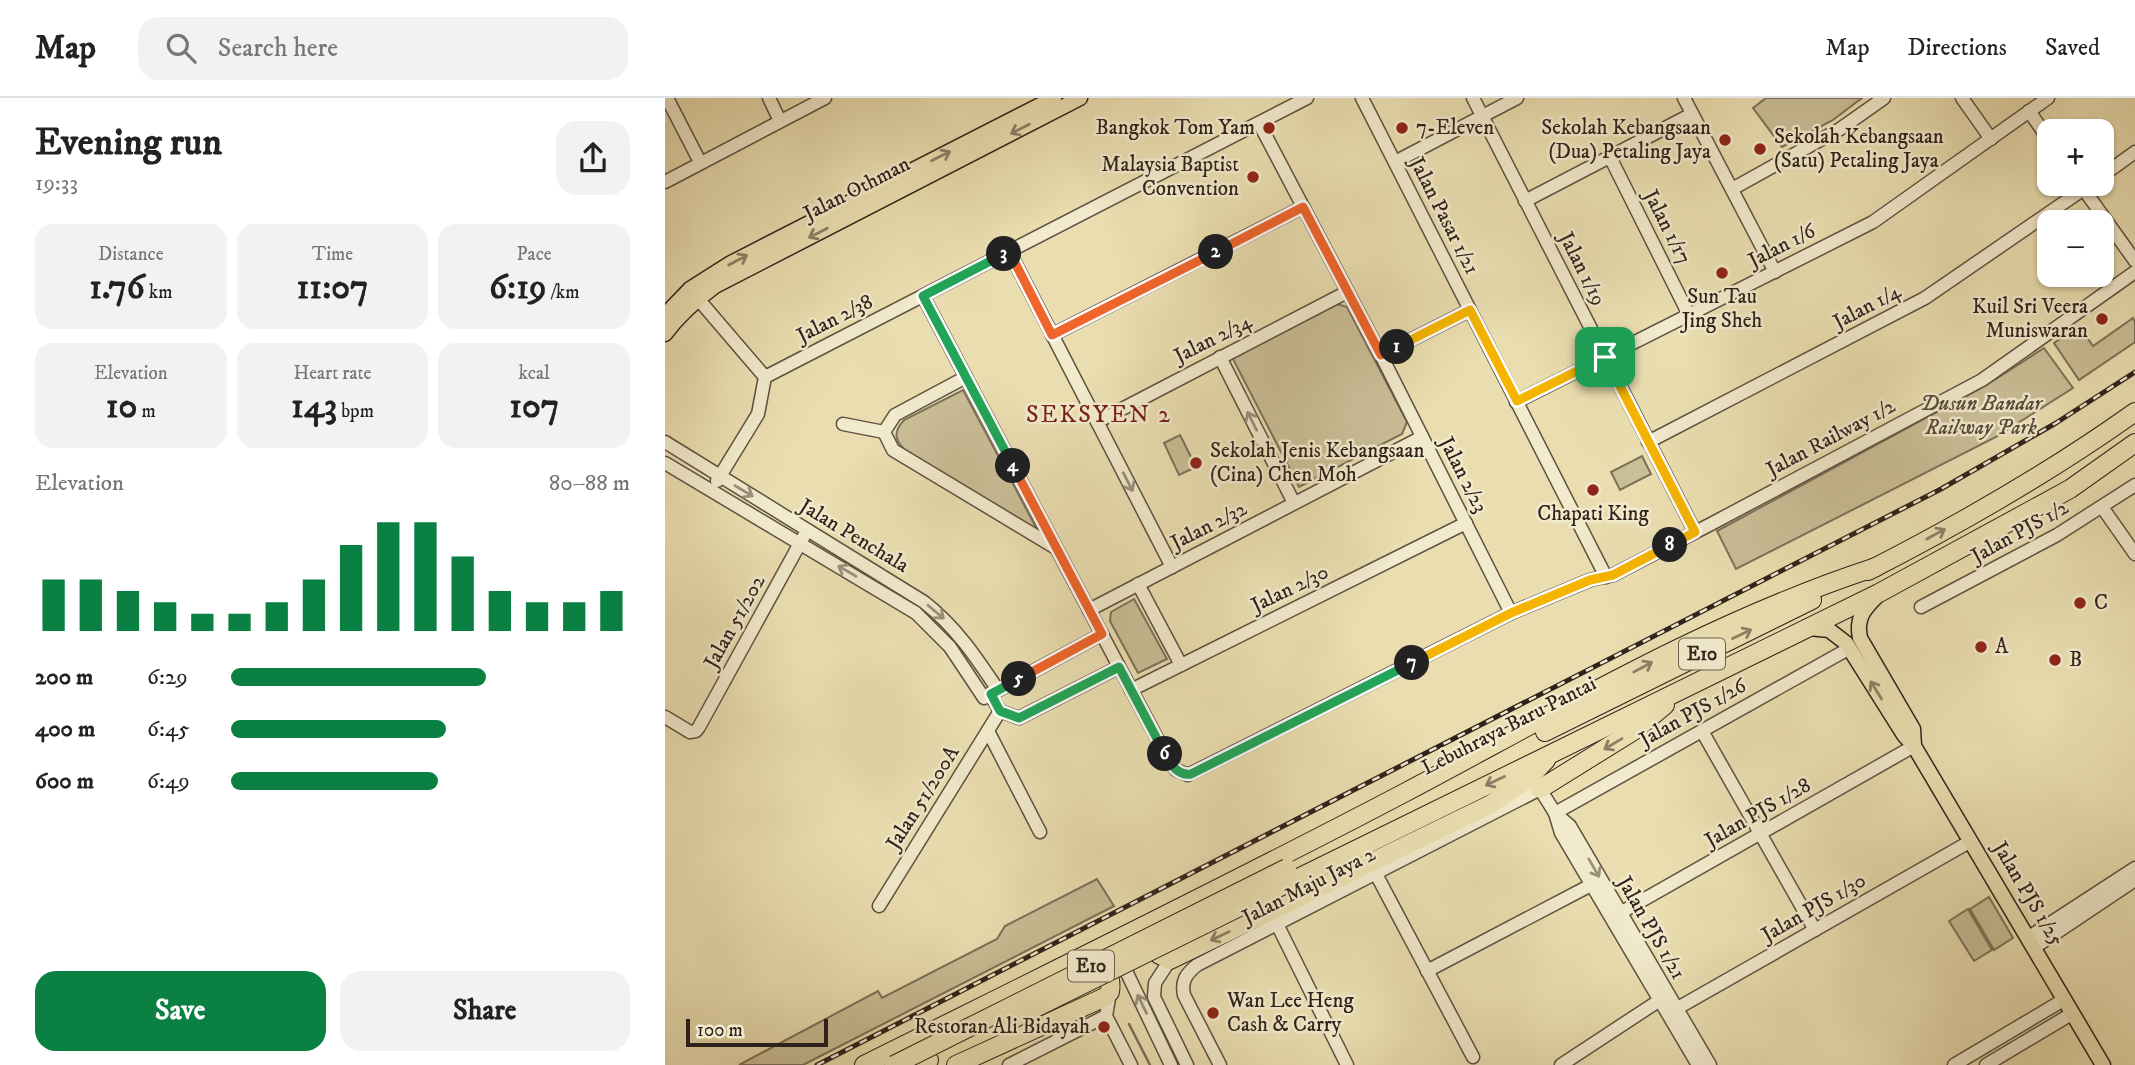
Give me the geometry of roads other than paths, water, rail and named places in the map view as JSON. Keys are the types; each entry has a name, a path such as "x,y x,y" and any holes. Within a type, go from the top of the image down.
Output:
{"highway":[{"name":"Lebuhraya Baru Pantai","path":"894,1065 1287,868 1527,741 1876,567 1994,503 2108,432 2135,412"},
{"name":"Lebuhraya Baru Pantai","path":"924,1063 1879,593 2070,489 2135,443"},
{"path":"864,1065 1167,915 1705,635 1813,587 1876,567"},
{"path":"1539,789 1635,730 1687,687"},
{"path":"1167,915 1157,928 1152,943 1158,954 1170,960 1491,804 1527,780 1556,750"},
{"path":"956,1065 1099,1001 1110,992 1110,978 1103,965 1096,960 1073,961"}],"main road":[{"name":"Jalan Othman","path":"667,322 694,294 731,263 1053,98"},
{"name":"Jalan Othman","path":"694,294 715,286 1080,98"},
{"name":"Jalan PJS 1/25","path":"1879,593 1861,613 1858,627 1860,638 1913,729 1914,746"},
{"name":"Jalan PJS 1/25","path":"1808,628 1829,630 1841,637 1850,648 1904,735 1914,746 2103,1065"}],"street":[{"path":"667,98 700,162"},
{"path":"769,98 781,121"},
{"path":"665,182 825,98"},
{"name":"Jalan 2/38","path":"765,377 1307,98"},
{"name":"Jalan Pasar 1/21","path":"1362,98 1606,577"},
{"name":"Jalan 1/19","path":"1473,98 1695,532"},
{"path":"1395,162 1517,98"},
{"path":"1684,98 1775,272"},
{"path":"1732,189 1840,130 1884,98"},
{"path":"1962,98 1991,139"},
{"name":"Jalan 1/6","path":"1517,401 1873,222 2048,98"},
{"path":"2029,111 2037,123"},
{"path":"1525,201 1692,114"},
{"name":"Jalan 2/23","path":"1259,123 1381,355 1511,613"},
{"path":"2114,167 2135,152"},
{"name":"Jalan 1/17","path":"1610,157 1689,315"},
{"name":"Jalan 1/4","path":"1649,442 1925,298 2071,196"},
{"path":"2092,196 2135,261"},
{"path":"1052,335 1303,207"},
{"path":"1009,251 1172,567"},
{"name":"Jalan Railway 1/2","path":"1131,690 1169,761 1184,775 1191,774 1511,613 1590,580 1606,577 1982,380 2135,272"},
{"name":"Jalan 2/34","path":"1097,422 1347,292"},
{"path":"694,294 765,377 758,414 711,491"},
{"path":"923,296 1131,690"},
{"path":"1381,355 1470,310"},
{"path":"1220,357 1294,503"},
{"path":"884,432 895,415 966,377"},
{"path":"843,424 884,432"},
{"path":"884,432 893,450 1056,548"},
{"name":"Jalan 2/32","path":"1089,610 1422,436"},
{"name":"Jalan Penchala","path":"665,442 900,586 944,617 963,638 1000,711"},
{"name":"Jalan Penchala","path":"665,463 916,613 991,694"},
{"name":"Jalan PJS 1/2","path":"1921,607 2057,536 2135,485"},
{"path":"2102,507 2135,554"},
{"name":"Jalan 2/30","path":"1131,690 1466,523"},
{"name":"Jalan 51/202","path":"665,717 690,732 696,732 808,530"},
{"path":"1138,584 1181,665"},
{"path":"991,694 1102,634"},
{"name":"Jalan PJS 1/26","path":"1555,813 1850,648"},
{"path":"1000,711 1019,718 1119,667"},
{"name":"Jalan 51/200A","path":"879,906 1000,711"},
{"path":"988,731 1040,832"},
{"path":"1702,731 1815,930"},
{"name":"Jalan PJS 1/28","path":"1621,913 1914,746"},
{"name":"Jalan PJS 1/21","path":"1539,789 1555,813 1561,833 1591,885 1663,998 1676,1009 1710,1065"},
{"name":"Jalan Maju Jaya 2","path":"1220,1065 1184,995 1184,978 1197,965 1539,789"},
{"name":"Jalan PJS 1/21","path":"1555,813 1570,825 1621,913 1698,1065"},
{"name":"Jalan PJS 1/30","path":"1676,1009 1971,841"},
{"path":"2032,942 2135,868"},
{"path":"1376,874 1473,1057"},
{"path":"2032,942 2135,880"},
{"path":"1427,971 1591,885"},
{"path":"1167,915 1135,939 1125,956 1127,973 1171,1065"},
{"path":"1277,924 1347,1065"},
{"path":"1170,960 1155,983 1154,997 1187,1065"},
{"path":"1110,992 1106,1016 1131,1065"},
{"path":"1561,1065 1663,998"},
{"path":"1954,1065 2065,999"},
{"path":"1986,1065 2073,1013"},
{"path":"1009,1065 1023,1062 1106,1016"}],"waterway":[{"path":"1129,1024 1150,1065"}],"railway":[{"path":"817,1065 1941,489 2056,423 2135,372"}],"place":[{"name":"Bangkok Tom Yam","path":"1269,128"},
{"name":"7-Eleven","path":"1402,128"},
{"name":"Sekolah Kebangsaan (Dua) Petaling Jaya","path":"1725,140"},
{"name":"Sekolah Kebangsaan (Satu) Petaling Jaya","path":"1760,149"},
{"name":"Malaysia Baptist Convention","path":"1253,177"},
{"name":"Sun Tau Jing Sheh","path":"1722,273"},
{"name":"Kuil Sri Veera Muniswaran","path":"2102,319"},
{"name":"Sekolah Jenis Kebangsaan (Cina) Chen Moh","path":"1196,463"},
{"name":"Chapati King","path":"1593,490"},
{"name":"C","path":"2080,603"},
{"name":"A","path":"1981,647"},
{"name":"B","path":"2055,660"},
{"name":"Wan Lee Heng Cash & Carry","path":"1213,1013"},
{"name":"Restoran Ali Bidayah","path":"1104,1027"}],"district":[{"name":"SEKSYEN 2","path":"1099,415"}],"park label":[{"name":"Dusun Bandar Railway Park","path":"1981,416"}]}
